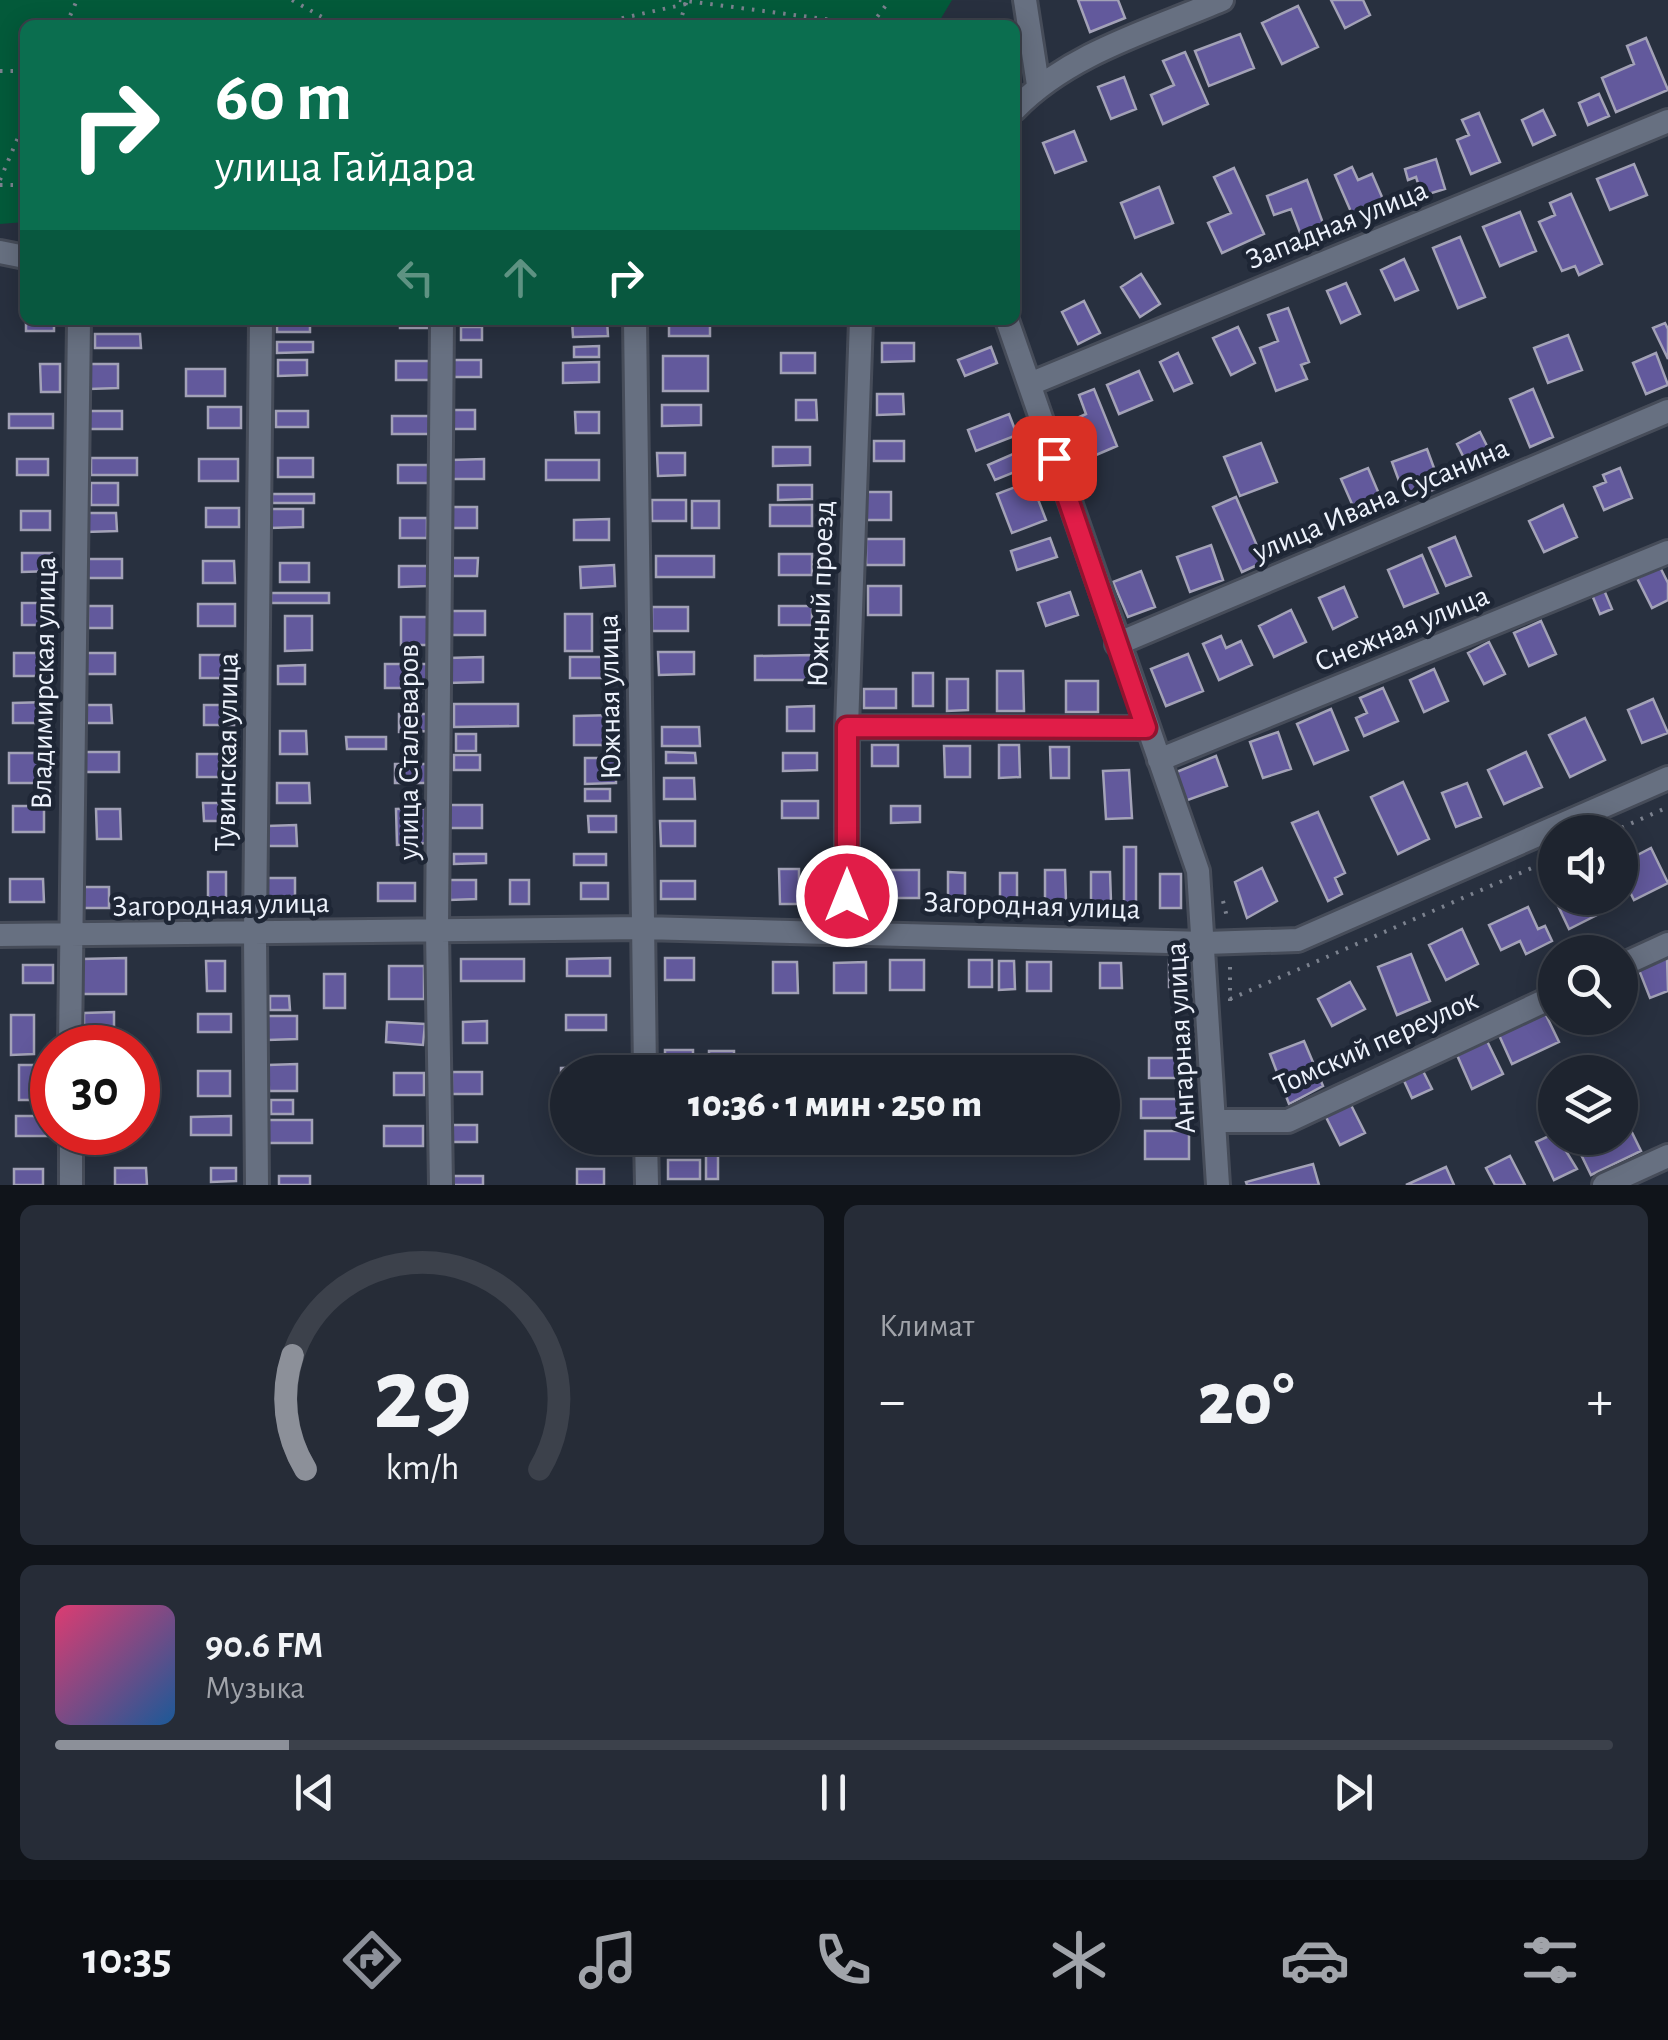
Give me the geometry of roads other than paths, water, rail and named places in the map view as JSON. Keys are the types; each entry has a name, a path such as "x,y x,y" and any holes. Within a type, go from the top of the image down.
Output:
{"street":[{"path":"1025,0 1038,85"},
{"path":"1020,104 1038,85 1074,64 1222,0"},
{"name":"Западная улица","path":"1030,384 1668,121"},
{"name":"Владимирская улица","path":"70,1025 79,325"},
{"name":"Тувинская улица","path":"257,1185 255,935 261,325"},
{"name":"улица Сталеваров","path":"441,1185 437,930 442,325"},
{"name":"Южная улица","path":"635,325 645,1055"},
{"name":"Южный проезд","path":"847,930 847,727 861,325"},
{"name":"Ангарная улица","path":"1009,325 1198,871 1218,1185"},
{"name":"улица Ивана Сусанина","path":"1117,644 1668,412"},
{"name":"Снежная улица","path":"1159,760 1668,552"},
{"path":"847,727 1146,728"},
{"name":"Загородная улица","path":"0,935 643,928 847,930 1205,942 1298,940 1668,778"},
{"path":"1638,958 1668,944"},
{"name":"Томский переулок","path":"1216,1121 1288,1121 1538,1004"},
{"path":"71,1155 71,1185"},
{"path":"646,1155 647,1185"},
{"path":"1604,1185 1668,1156"}]}
